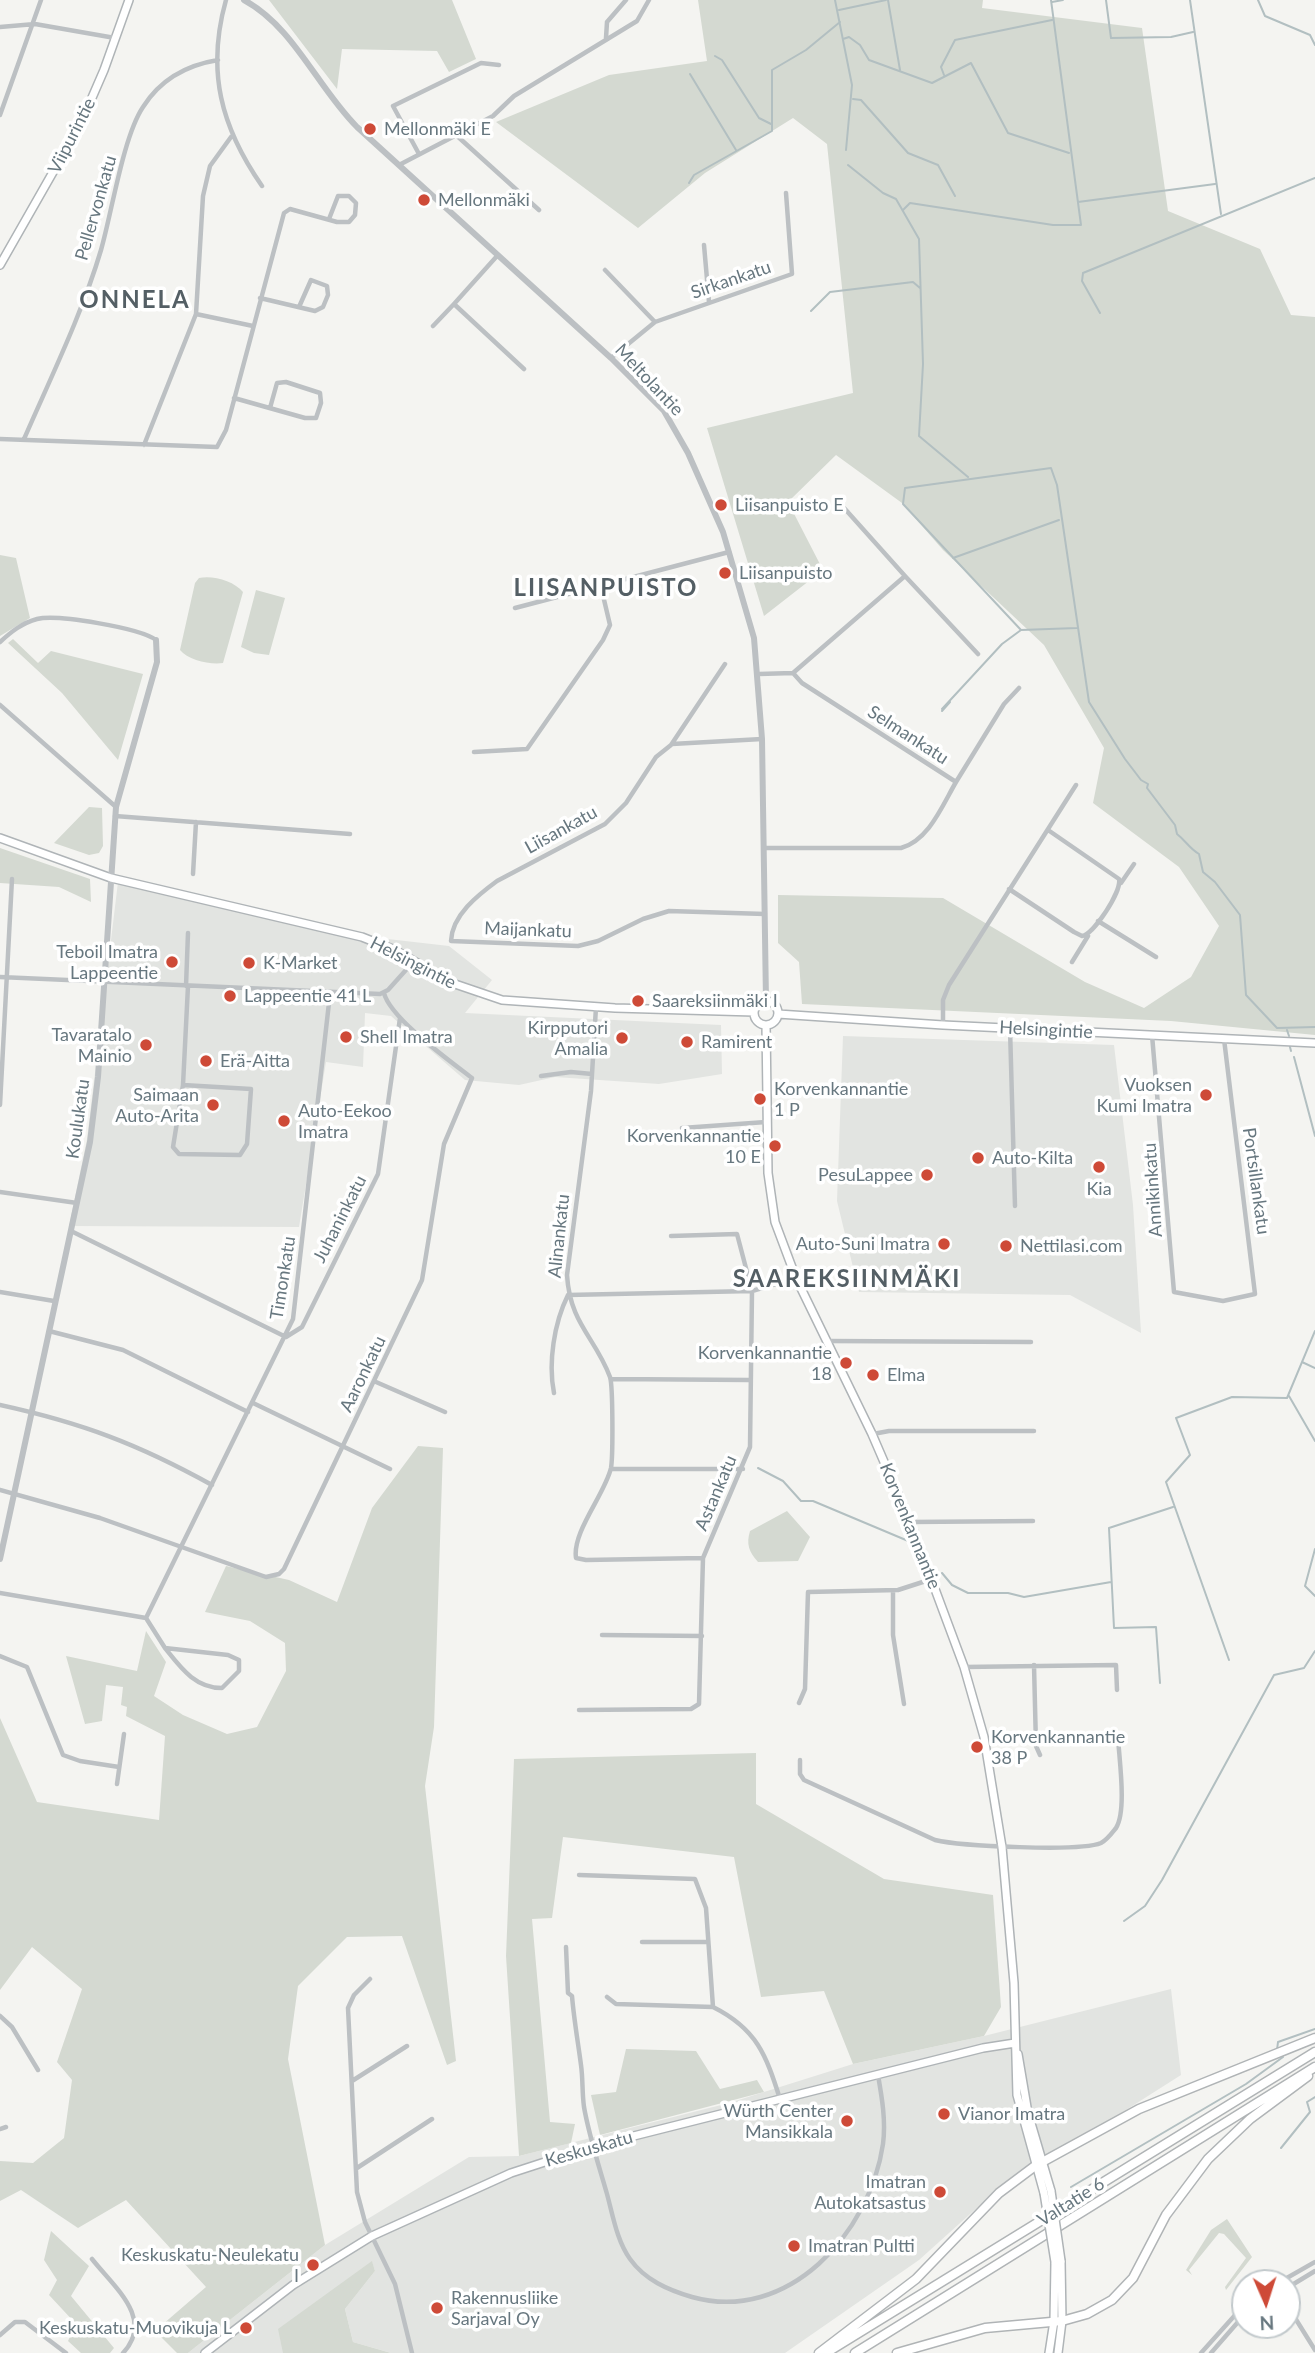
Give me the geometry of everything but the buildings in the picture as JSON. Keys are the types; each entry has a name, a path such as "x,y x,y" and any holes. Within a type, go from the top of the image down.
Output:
{"highway":[{"path":"819,2353 916,2279 999,2193 1039,2164 1139,2109 1315,2038"},
{"name":"Valtatie 6","path":"826,2353 1315,2052"},
{"path":"897,2353 972,2331 1013,2324 1058,2321 1098,2309 1124,2289 1141,2264 1166,2215 1208,2159 1250,2119 1315,2069"},
{"name":"Valtatie 6","path":"855,2353 1315,2069"}],"main road":[{"name":"Viipurintie","path":"0,265 68,148 116,39 129,0"},
{"name":"Helsingintie","path":"0,838 111,878 344,931 381,943 452,983 487,997 596,1007 754,1012"},
{"path":"766,1001 775,1005 778,1014 774,1021 766,1025 757,1021 754,1012 758,1004 766,1001"},
{"name":"Helsingintie","path":"778,1014 1315,1043"},
{"name":"Korvenkannantie","path":"766,1025 766,1122 771,1200 781,1241 826,1342 872,1434 910,1522 964,1667 984,1737 1002,1847 1014,1983 1016,2043 1028,2113 1047,2192 1058,2262 1058,2353"},
{"name":"Keskuskatu","path":"205,2353 293,2285 372,2236 477,2186 594,2146 972,2050 1016,2043"},
{"name":"Korvenkannantie","path":"1049,2353 1058,2321"}],"street":[{"path":"0,115 35,24 41,0"},
{"path":"226,0 218,60 222,106 231,137 262,186"},
{"name":"Meltolantie","path":"244,0 268,16 288,37 339,109 611,358 664,411 678,432 718,516 754,638 759,674 762,739 766,1001"},
{"path":"606,39 607,22 626,0"},
{"path":"399,164 493,116 514,96 637,21 649,0"},
{"path":"0,27 35,24 116,39"},
{"name":"Pellervonkatu","path":"24,439 100,254 131,136 142,108 169,79 197,65 218,60"},
{"path":"419,155 393,106 481,63 499,65"},
{"path":"456,135 539,210"},
{"path":"144,445 196,314 203,196 210,166 231,137"},
{"name":"Sirkankatu","path":"611,358 655,322 792,274 786,193"},
{"path":"0,439 217,447 234,398 284,213 290,209 329,219 349,222 355,215 356,203 349,196 338,196 329,219"},
{"path":"704,245 709,302"},
{"path":"433,326 497,256"},
{"path":"605,270 655,322"},
{"path":"261,298 314,311 323,307 327,286 311,280 299,307"},
{"path":"454,304 524,369"},
{"path":"196,314 253,326"},
{"path":"234,398 270,408 316,418 321,403 320,393 286,382 277,383 270,408"},
{"path":"845,509 978,654"},
{"path":"516,608 730,552"},
{"path":"759,674 793,673 905,576"},
{"path":"474,752 527,749 603,640 610,625 601,587"},
{"path":"0,642 27,622 50,617 101,625 156,640"},
{"name":"Koulukatu","path":"0,1559 77,1203 95,1103 116,807 156,662 156,640"},
{"name":"Liisankatu","path":"451,941 461,914 481,892 605,824 626,803 656,757 671,744 725,664"},
{"name":"Selmankatu","path":"764,848 901,848 913,844 927,830 956,782 811,689 793,673"},
{"path":"956,782 1004,704 1019,688"},
{"path":"0,705 116,807"},
{"path":"671,744 762,739"},
{"path":"943,1025 945,993 1076,785"},
{"path":"115,816 350,834"},
{"path":"193,874 196,822"},
{"path":"1048,830 1116,875 1121,884"},
{"path":"1072,962 1134,864"},
{"path":"0,1105 12,879"},
{"path":"1009,889 1074,932 1088,935"},
{"name":"Maijankatu","path":"451,941 578,946 598,941 643,919 669,911 765,914"},
{"path":"1098,921 1156,957"},
{"path":"183,1085 251,1089 247,1144 240,1155 187,1154 174,1151 183,1085 188,933"},
{"path":"0,977 330,994 384,993 414,961"},
{"path":"384,993 387,1003 400,1017"},
{"name":"Timonkatu","path":"146,1618 286,1337 296,1302 330,994"},
{"name":"Alinankatu","path":"596,1007 592,1074 567,1275 568,1295 575,1317 611,1379"},
{"name":"Aaronkatu","path":"181,1546 266,1577 279,1574 290,1561 422,1280 444,1144 471,1078 400,1017"},
{"name":"Juhaninkatu","path":"286,1337 302,1327 379,1174 400,1017"},
{"path":"1010,1028 1015,1206"},
{"name":"Annikinkatu","path":"1153,1035 1174,1292 1223,1301"},
{"name":"Portsillankatu","path":"1223,1301 1255,1294 1224,1039"},
{"path":"541,1076 571,1072 592,1074"},
{"path":"682,1128 766,1122"},
{"path":"0,1192 77,1203"},
{"path":"71,1231 286,1337"},
{"name":"Astankatu","path":"579,1710 691,1709 699,1704 703,1558 743,1469 750,1447 752,1291 737,1234 671,1236"},
{"path":"554,1393 551,1379 559,1312 568,1295 752,1291 796,1278"},
{"path":"0,1292 54,1301"},
{"path":"48,1331 123,1350 248,1412"},
{"path":"826,1342 1031,1342"},
{"path":"703,1558 576,1558 575,1551 611,1469 611,1379 749,1380"},
{"path":"376,1382 445,1412"},
{"path":"253,1403 390,1469"},
{"path":"0,1405 101,1431 166,1460 212,1485"},
{"path":"872,1434 889,1431 1034,1431"},
{"path":"611,1469 743,1469"},
{"path":"0,1490 181,1546"},
{"path":"910,1522 1033,1521"},
{"path":"800,1703 805,1689 808,1592 893,1591 933,1579"},
{"path":"893,1591 893,1635 904,1704"},
{"path":"0,1593 146,1618 165,1648 188,1675 207,1688 222,1688 239,1671 239,1660 228,1655 165,1648"},
{"path":"602,1635 702,1636"},
{"path":"0,1656 27,1667 52,1735 63,1755 80,1761 119,1767"},
{"path":"1034,1665 1036,1746 1040,1755"},
{"path":"964,1667 1116,1665 1117,1690"},
{"path":"117,1784 124,1734"},
{"path":"800,1760 800,1774 804,1780 935,1840 955,1845 1002,1847 1090,1846 1108,1838 1116,1827 1121,1812 1118,1737"},
{"path":"579,1875 695,1879 705,1908 713,2007"},
{"path":"642,1942 706,1942"},
{"path":"566,1947 568,1993 572,1996 583,2104 619,2238 629,2258 643,2273 664,2288 710,2302 730,2303 758,2298 794,2284 823,2261 862,2210 883,2147 883,2105 878,2076"},
{"path":"370,1979 354,1995 348,2008 357,2192 372,2236 395,2284 412,2353"},
{"path":"607,1997 616,2004 713,2007 759,2042 780,2099"},
{"path":"0,2016 12,2027 38,2070"},
{"path":"351,2081 407,2046"},
{"path":"356,2168 432,2119"},
{"path":"92,2259 133,2311 136,2326 133,2342 122,2353"},
{"path":"1201,2353 1231,2320"},
{"path":"0,2335 15,2322 25,2322 66,2353"},
{"path":"1301,2328 1315,2350"},
{"path":"1211,2353 1231,2330"}],"shaded area":[{"path":"269,0 452,0 476,59 449,72 437,51 342,49 337,89"},
{"path":"698,0 983,0 982,8 1142,28 1168,211 1260,249 1291,315 1315,317 1315,1035 1171,1021 802,1004 799,962 778,943 778,895 943,898 1085,982 1144,1008 1191,977 1219,926 1179,867 1093,803 1104,748 1044,645 943,550 902,503 836,455 788,502 823,570 764,616 707,428 853,393 827,144 793,118 705,173 638,228 496,122 609,75 707,61"},
{"path":"0,555 16,558 30,618 0,636"},
{"path":"199,578 223,580 243,592 223,663 200,661 188,657 180,650 195,583"},
{"path":"256,590 285,598 269,655 254,653 241,647"},
{"path":"13,639 38,663 51,651 143,674 118,760 62,693 8,643"},
{"path":"89,807 102,808 103,846 99,853 89,855 54,843"},
{"path":"0,848 90,879 91,902 59,887 0,883"},
{"path":"118,882 335,933 449,946 492,980 465,1013 721,1025 722,1074 659,1084 555,1077 519,1085 465,1080 391,1016 365,1013 363,1067 326,1062 299,1227 69,1226 87,1139"},
{"path":"843,1036 1114,1045 1133,1205 1141,1333 1070,1295 859,1292 837,1201"},
{"path":"418,1446 443,1448 434,1727 425,1786 456,2061 447,2065 402,1936 347,1937 298,1986 288,2059 325,2245 188,2353 177,2353 155,2331 206,2287 126,2200 78,2228 21,2190 0,2201 0,2161 33,2163 64,2138 72,2080 57,2062 82,1989 32,1947 0,1990 0,1718 37,1802 159,1820 165,1736 126,1716 127,1707 121,1705 123,1687 106,1685 102,1721 85,1724 66,1656 137,1671 146,1631 166,1662 154,1696 183,1715 227,1734 257,1727 286,1671 285,1643 250,1621 205,1612 226,1566 289,1580 337,1602 372,1508"},
{"path":"787,1511 810,1537 798,1561 758,1562 749,1548 750,1531"},
{"path":"756,1753 756,1804 884,1879 993,1895 1001,2007 984,2036 853,2064 824,1991 761,1997 734,1857 563,1837 552,1918 532,1919 550,2122 575,2124 571,2143 519,2156 506,1956 514,1759"},
{"path":"1171,1989 1181,2075 989,2197 919,2260 785,2353 391,2353 353,2342 345,2309 375,2271 372,2262 283,2353 188,2353 325,2245 469,2157 519,2156 729,2103 853,2064 984,2036"},
{"path":"626,2049 696,2051 720,2089 757,2080 764,2092 600,2135 591,2095 616,2092"},
{"path":"1227,2219 1252,2257 1243,2269 1238,2269 1246,2258 1224,2234 1219,2233 1189,2270 1192,2275 1186,2270 1211,2230"},
{"path":"51,2231 89,2266 71,2296 114,2348 110,2353 81,2353 68,2341 76,2324 49,2295 57,2280 44,2260"},
{"path":"372,2261 375,2271 345,2309 353,2342 391,2353 283,2353 278,2329"}],"waterway":[{"path":"835,0 852,85 846,150"},
{"path":"839,10 886,0"},
{"path":"888,0 900,70"},
{"path":"903,210 910,203 1053,225 1081,225 1051,0"},
{"path":"1052,2 1063,0"},
{"path":"1106,0 1111,38 1171,37 1193,32"},
{"path":"1190,0 1221,214"},
{"path":"1258,0 1265,16 1310,35 1315,45"},
{"path":"944,75 941,67 955,40 1052,20"},
{"path":"689,183 694,175 772,131 772,70 806,50 840,22"},
{"path":"843,39 849,37 860,45 869,60 932,83 971,63 1008,133 1069,153"},
{"path":"715,56 722,60 759,118 771,124"},
{"path":"690,74 736,150"},
{"path":"853,99 861,100 908,153 938,165 955,196"},
{"path":"848,165 883,193 896,199 919,239 923,364 919,436 968,477"},
{"path":"1100,313 1082,281 1083,273 1315,178"},
{"path":"1078,202 1215,184"},
{"path":"811,311 830,292 913,282 920,288"},
{"path":"1021,630 903,504 905,488 1051,468 1057,485 1089,702 1125,759 1141,780 1148,784 1147,788 1175,825 1177,834 1199,854 1203,872 1215,882 1240,915 1246,995 1277,1028 1315,1027"},
{"path":"953,558 1059,520"},
{"path":"942,709 1002,644 1021,630 1077,628"},
{"path":"942,711 950,702"},
{"path":"1287,1030 1289,1036"},
{"path":"1290,1047 1291,1051"},
{"path":"1294,1057 1315,1136"},
{"path":"1229,1660 1166,1482 1190,1455 1176,1418 1232,1397 1287,1398 1315,1331"},
{"path":"1302,1362 1315,1368"},
{"path":"1289,1396 1315,1441"},
{"path":"758,1468 783,1481 801,1501 813,1501 913,1543"},
{"path":"1160,1683 1156,1627 1114,1628 1109,1528 1173,1507"},
{"path":"1315,1549 1305,1586 1315,1596"},
{"path":"942,1573 952,1585 968,1593 1008,1593 1024,1597 1111,1582"},
{"path":"1124,1921 1145,1906 1162,1880 1274,1675 1304,1668 1315,1651"},
{"path":"1277,2050 1278,2042 1315,2029"},
{"path":"1071,2187 1246,2084 1283,2057"},
{"path":"1281,2148 1310,2112 1307,2102 1315,2097"}],"place":[{"name":"Mellonmäki E","path":"370,129"},
{"name":"Mellonmäki","path":"424,200"},
{"name":"Liisanpuisto E","path":"721,505"},
{"name":"Liisanpuisto","path":"725,573"},
{"name":"Teboil Imatra Lappeentie","path":"172,962"},
{"name":"K-Market","path":"249,963"},
{"name":"Lappeentie 41 L","path":"230,996"},
{"name":"Saareksiinmäki I","path":"638,1001"},
{"name":"Shell Imatra","path":"346,1037"},
{"name":"Kirpputori Amalia","path":"622,1038"},
{"name":"Ramirent","path":"687,1042"},
{"name":"Tavaratalo Mainio","path":"146,1045"},
{"name":"Erä-Aitta","path":"206,1061"},
{"name":"Vuoksen Kumi Imatra","path":"1206,1095"},
{"name":"Korvenkannantie 1 P","path":"760,1099"},
{"name":"Saimaan Auto-Arita","path":"213,1105"},
{"name":"Auto-Eekoo Imatra","path":"284,1121"},
{"name":"Korvenkannantie 10 E","path":"775,1146"},
{"name":"Auto-Kilta","path":"978,1158"},
{"name":"Kia","path":"1099,1167"},
{"name":"PesuLappee","path":"927,1175"},
{"name":"Auto-Suni Imatra","path":"944,1244"},
{"name":"Nettilasi.com","path":"1006,1246"},
{"name":"Korvenkannantie 18","path":"846,1363"},
{"name":"Elma","path":"873,1375"},
{"name":"Korvenkannantie 38 P","path":"977,1747"},
{"name":"Vianor Imatra","path":"944,2114"},
{"name":"Würth Center Mansikkala","path":"847,2121"},
{"name":"Imatran Autokatsastus","path":"940,2192"},
{"name":"Imatran Pultti","path":"794,2246"},
{"name":"Keskuskatu-Neulekatu I","path":"313,2265"},
{"name":"Rakennusliike Sarjaval Oy","path":"437,2308"},
{"name":"Keskuskatu-Muovikuja L","path":"246,2328"}],"district":[{"name":"ONNELA","path":"135,300"},
{"name":"LIISANPUISTO","path":"606,588"},
{"name":"SAAREKSIINMÄKI","path":"847,1279"}]}
